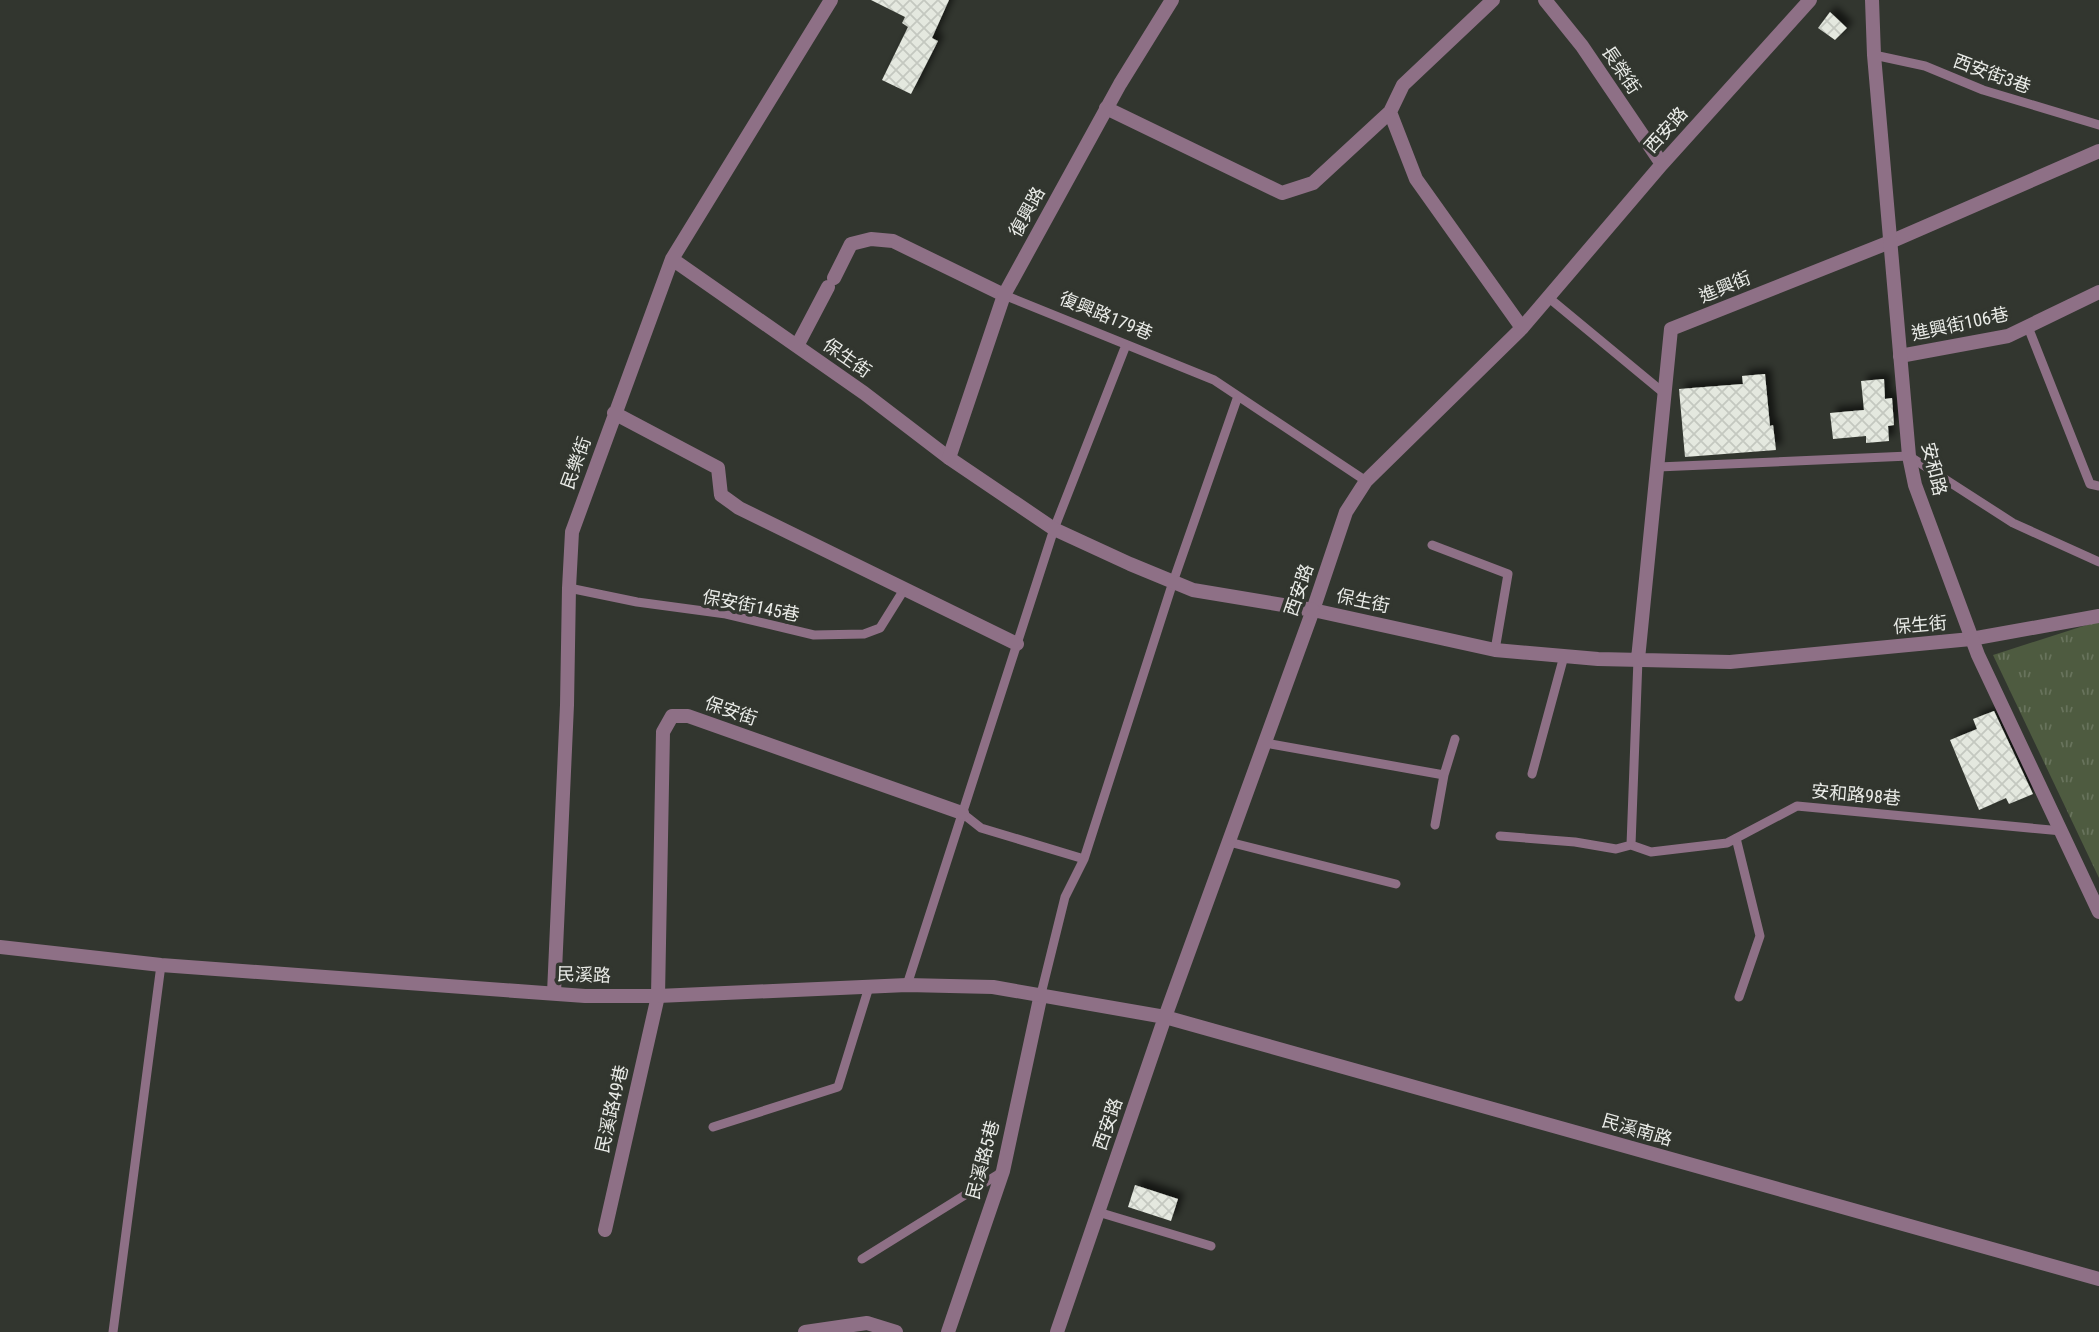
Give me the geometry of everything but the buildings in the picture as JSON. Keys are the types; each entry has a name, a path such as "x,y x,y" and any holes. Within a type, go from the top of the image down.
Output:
{"street":[{"name":"民樂街","path":"554,993 572,532 672,259 831,0"},
{"name":"復興路","path":"949,458 1004,295 1106,108 1172,0"},
{"path":"1106,108 1282,193 1313,183 1390,113 1403,85 1493,0"},
{"name":"長榮街","path":"1545,0 1582,46 1662,164"},
{"name":"西安路","path":"1057,1332 1165,1017 1346,512 1366,481 1522,328 1662,164 1810,0"},
{"name":"安和路","path":"1872,0 1874,55 1909,456 1916,485 1971,639 2062,831 2094,889 2099,912"},
{"path":"1390,113 1416,179 1522,328"},
{"name":"進興街","path":"1638,659 1671,329 1890,242 2099,151"},
{"name":"復興路179巷","path":"797,346 851,244 871,239 893,241 1004,295"},
{"name":"保生街","path":"672,259 864,393 949,458 1054,529 1193,590 1313,610 1495,650 1564,656 1730,662 1971,639 2099,615"},
{"name":"進興街106巷","path":"1900,356 2008,337 2099,292"},
{"path":"614,413 718,468 721,495 738,508 1017,644"},
{"name":"保安街","path":"658,996 663,732 672,716 688,716 962,813"},
{"name":"民溪路","path":"0,947 161,965 585,996 658,996 907,985 993,987 1165,1017"},
{"name":"民溪路5巷","path":"948,1332 1003,1171 1041,994"},
{"name":"民溪路49巷","path":"605,1230 658,996"},
{"name":"民溪南路","path":"1165,1017 2099,1279"},
{"path":"805,1332 867,1323 896,1332"}],"lane":[{"name":"西安街3巷","path":"1874,55 1925,66 1983,90 2099,125"},
{"name":"復興路179巷","path":"1004,295 1214,380 1366,481"},
{"path":"1549,298 1665,394"},
{"name":"進興街106巷","path":"2028,327 2094,485"},
{"path":"907,985 1054,529 1126,345"},
{"path":"1041,994 1065,897 1084,859 1173,582 1238,396"},
{"path":"1658,467 1909,456 2013,523 2099,562"},
{"path":"1432,545 1508,575 1495,650"},
{"name":"保安街145巷","path":"569,588 637,602 726,614 814,635 864,634 880,628 905,588"},
{"path":"1532,774 1564,656"},
{"path":"1631,845 1638,659"},
{"path":"1435,825 1444,775 1455,739"},
{"path":"1265,743 1444,775"},
{"name":"安和路98巷","path":"1500,836 1575,842 1616,849 1631,845 1651,852 1727,843 1797,806 2062,831"},
{"path":"962,813 981,828 1084,859"},
{"path":"1736,838 1760,936 1739,997"},
{"path":"1229,842 1396,884"},
{"path":"113,1332 161,965"},
{"path":"713,1127 838,1087 869,987"},
{"path":"862,1259 1003,1171"},
{"path":"1098,1212 1211,1246"}],"green space":[{"path":"2099,621 2099,878 1993,655"}]}
